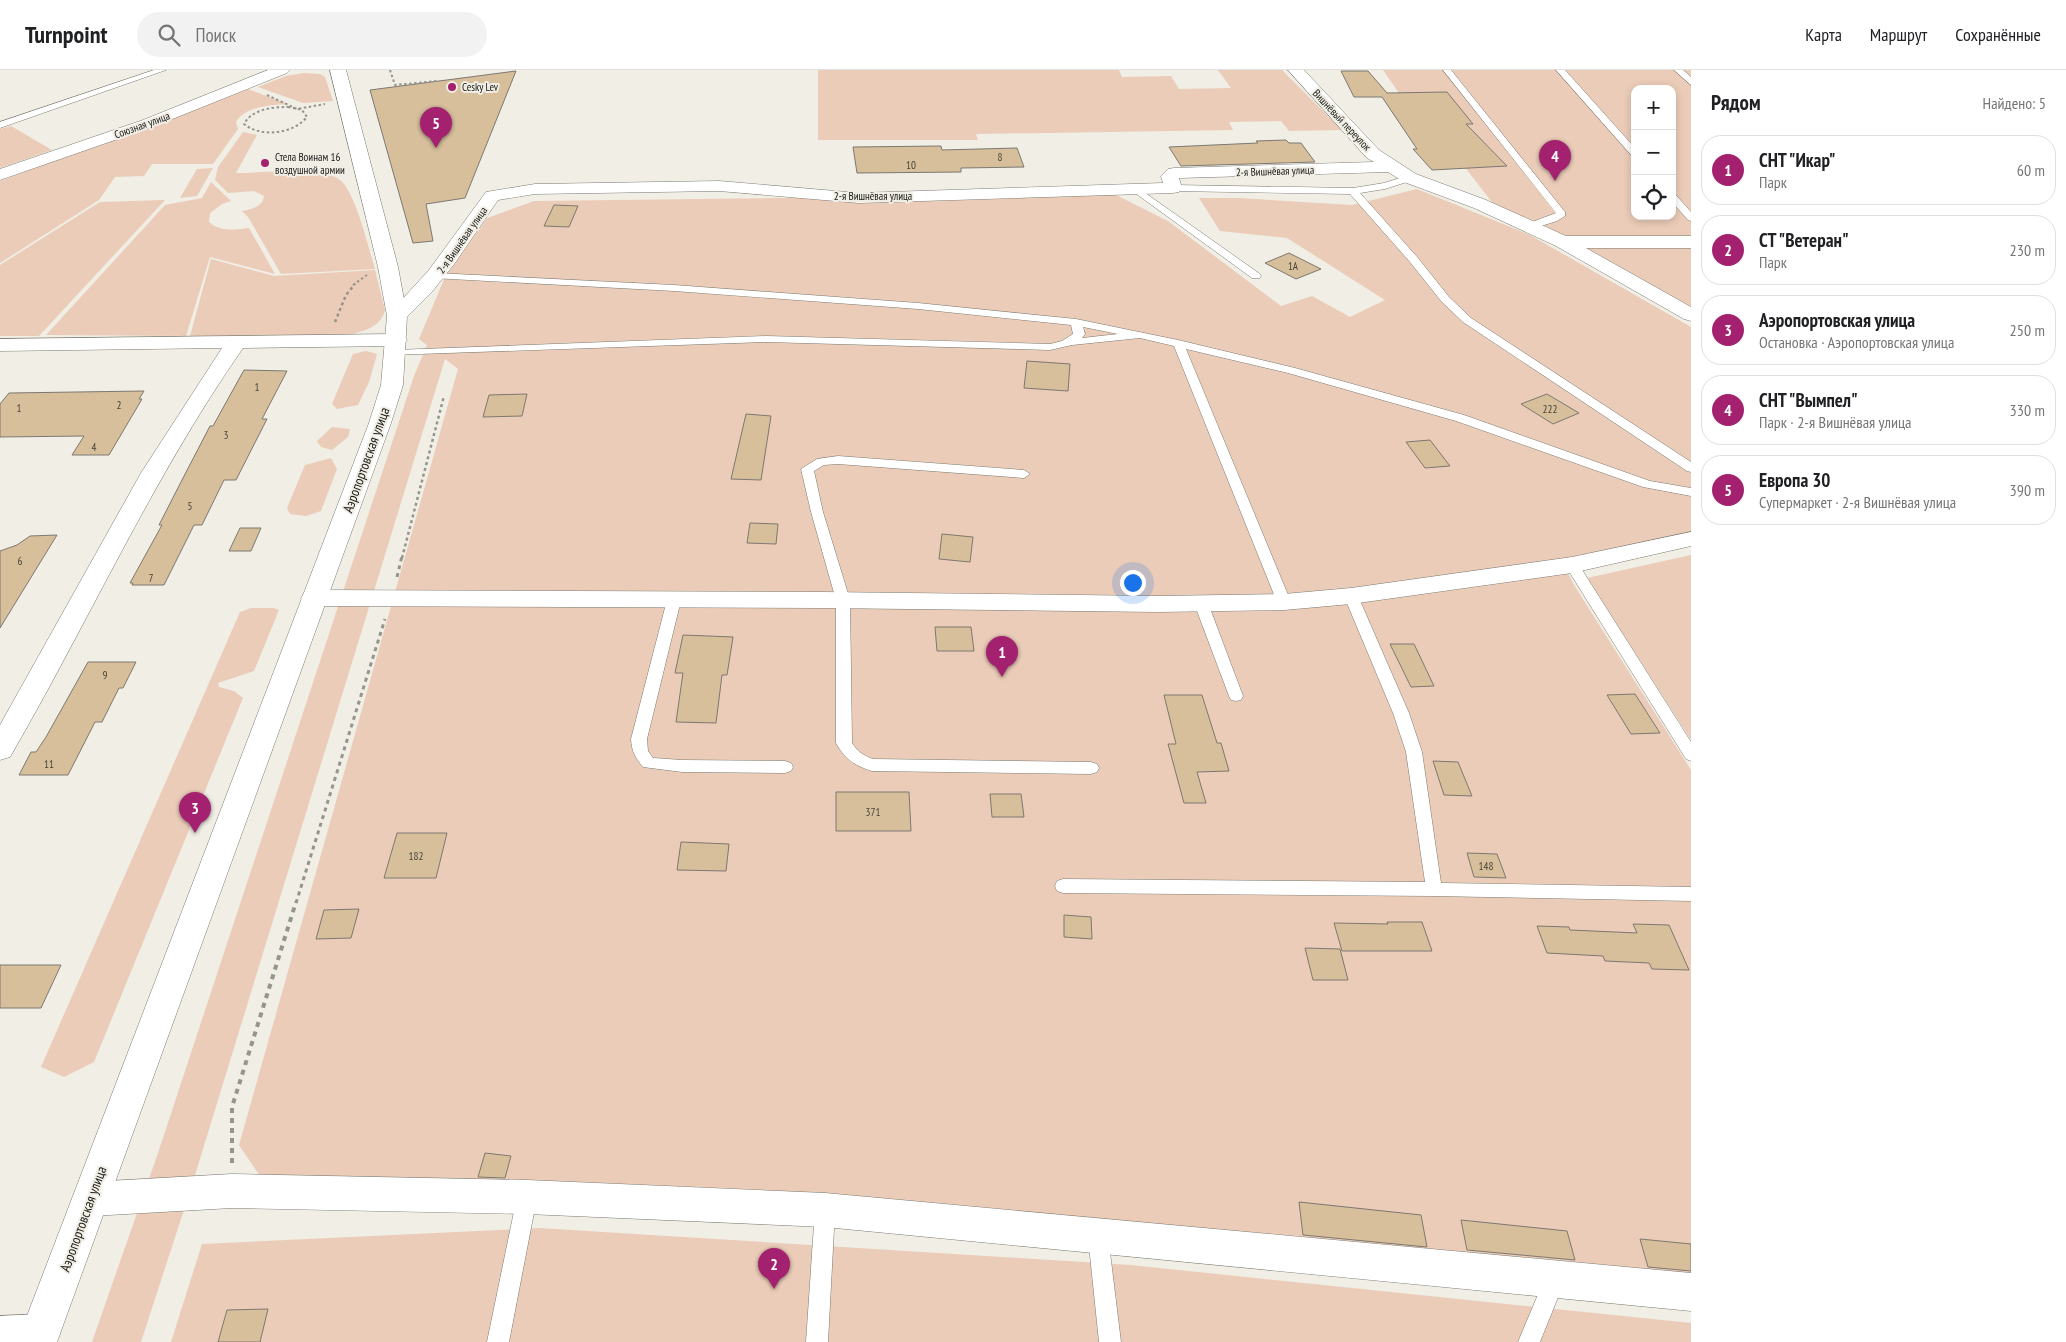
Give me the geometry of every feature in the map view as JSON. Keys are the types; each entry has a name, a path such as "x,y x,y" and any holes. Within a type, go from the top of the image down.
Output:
{"street":[{"name":"Союзная улица","path":"0,175 150,123 282,70"},
{"name":"Аэропортовская улица","path":"38,1338 380,423 392,385 396,336 388,267 338,70"},
{"name":"Вишнёвый переулок","path":"1296,70 1373,154 1391,167 1410,178 1480,204 1563,242 1691,315"},
{"name":"2-я Вишнёвая улица","path":"396,336 419,297 492,196 535,189 719,186 859,198 1173,188 1170,176 1174,173 1391,167"},
{"path":"1563,242 1691,242"},
{"path":"4,349 238,341 328,341 396,336"},
{"path":"0,750 153,473 214,375 238,341"},
{"path":"314,598 1284,602 1351,596 1572,565 1691,539"},
{"path":"91,1199 232,1191 527,1197 825,1210 1691,1292"},
{"path":"0,1336 38,1338"}],"lane":[{"path":"0,125 162,70"},
{"path":"1447,70 1562,214 1559,217 1528,227"},
{"path":"1560,70 1631,150"},
{"path":"1678,70 1691,82"},
{"path":"1173,188 1353,192 1384,186 1410,178"},
{"path":"1134,188 1256,276"},
{"path":"1353,192 1414,260 1444,299 1467,320 1691,468"},
{"path":"1676,201 1691,218"},
{"path":"436,276 664,288 918,306 1076,322 1178,343 1291,370 1450,415 1647,484 1691,492"},
{"path":"1073,342 1079,334 1076,322"},
{"path":"396,336 766,339 1024,347 1063,346 1073,342 1140,335"},
{"path":"1178,343 1284,602"},
{"path":"1024,474 838,460 821,462 807,469 817,512 843,600 844,743 849,753 859,761 885,766 1091,768"},
{"path":"1572,565 1691,755"},
{"path":"1351,596 1401,712 1414,752 1434,889"},
{"path":"674,600 639,739 640,753 649,763 666,765 785,767"},
{"path":"1201,603 1236,696"},
{"path":"1063,886 1434,889 1691,894"},
{"path":"498,1342 527,1197"},
{"path":"817,1342 825,1210"},
{"path":"1098,1236 1110,1342"},
{"path":"1529,1342 1554,1280"}],"path":[{"path":"390,70 395,85 437,81"},
{"path":"241,87 285,102 297,109 306,114 307,117 300,125 293,128 266,132 250,130 244,124 247,118 258,112 274,108 297,109 346,101"},
{"path":"328,341 346,294 355,281 388,267"},
{"path":"232,1191 232,1106 391,598 444,396"}],"shaded area":[{"path":"818,70 1119,70 1122,77 1171,76 1179,89 1231,88 1218,70 1282,70 1342,130 1289,131 1281,121 1229,122 1233,130 976,134 978,140 818,140"},
{"path":"1383,70 1691,70 1691,310 1495,206 1457,157 1443,157"},
{"path":"304,73 320,74 325,77 333,101 303,103 258,87 286,76"},
{"path":"248,89 288,104 259,107 240,117 236,122 238,129 213,164 152,164 144,176 115,177 99,200 0,263 0,181"},
{"path":"11,126 52,150 0,168 0,129"},
{"path":"243,132 257,135 236,173 320,173 340,180 346,186 356,208 375,269 281,274 248,217 242,211 259,205 264,196 254,191 228,193 215,180 218,167"},
{"path":"213,168 197,196 180,198 197,169"},
{"path":"211,182 231,201 222,204 210,213 209,222 223,229 249,228 275,274 210,257 186,336 46,335 165,205 202,198"},
{"path":"1417,189 1530,235 1691,327 1691,535 1563,563 1574,585 1691,770 1691,1287 264,1182 239,1145 458,369 445,359 192,1185 141,1342 92,1342 159,1150 414,376 427,345 419,339 445,277 487,218 534,201 1114,194 1168,221 1281,306 1312,296 1350,317 1385,300 1287,238 1220,231 1199,198 1239,198 1352,205"},
{"path":"165,200 39,336 0,336 0,265 100,202"},
{"path":"211,259 274,276 375,270 385,310 379,322 374,326 343,336 190,336"},
{"path":"366,351 377,354 369,382 358,405 337,409 332,404 353,354"},
{"path":"332,427 350,429 348,437 332,450 321,447 317,441"},
{"path":"331,458 337,469 321,511 306,516 290,514 287,508 305,465"},
{"path":"1691,555 1691,740 1587,578"},
{"path":"251,608 274,608 279,610 254,671 218,683 219,687 234,691 243,698 94,1062 64,1077 41,1067 240,612"},
{"path":"539,1228 1130,1265 1691,1323 1691,1342 171,1342 202,1244"}],"building":[{"path":"516,71 465,198 426,204 433,241 413,243 370,90"},
{"path":"1341,71 1368,71 1387,93 1447,92 1473,124 1466,124 1507,166 1432,170 1413,149 1417,149 1382,97 1354,97"},
{"path":"1286,140 1289,143 1301,143 1315,162 1181,166 1169,147 1258,143 1256,141"},
{"path":"941,146 942,150 1017,148 1024,167 961,168 961,172 857,173 853,147"},
{"path":"554,205 578,206 569,227 544,226"},
{"path":"1289,253 1321,269 1296,279 1265,263"},
{"path":"1027,361 1070,364 1068,391 1024,388"},
{"path":"244,370 287,371 262,419 267,419 236,480 224,480 202,525 194,525 164,585 132,585 133,583 130,583 162,525 159,525 210,426 213,426"},
{"path":"144,391 139,399 142,399 109,455 72,455 84,436 0,437 0,404 9,393"},
{"path":"527,394 522,416 483,417 489,395"},
{"path":"1547,394 1579,413 1553,424 1521,404"},
{"path":"746,414 771,416 761,480 731,479"},
{"path":"1430,440 1450,466 1425,468 1406,442"},
{"path":"750,523 778,524 776,544 747,543"},
{"path":"240,528 261,528 251,551 229,551"},
{"path":"942,534 973,537 970,562 939,559"},
{"path":"57,535 0,628 0,551 17,545 30,536"},
{"path":"935,627 971,627 974,651 937,651"},
{"path":"683,635 733,637 727,675 722,675 716,723 676,722 683,673 675,673"},
{"path":"1390,644 1414,644 1434,686 1411,687"},
{"path":"88,662 136,662 123,688 119,688 102,722 95,722 68,775 19,775 31,752 36,752 46,737"},
{"path":"1635,694 1660,733 1631,734 1607,695"},
{"path":"1164,695 1202,695 1217,743 1221,743 1229,771 1197,772 1206,803 1184,803 1168,744 1176,744"},
{"path":"1433,761 1458,762 1472,796 1444,795"},
{"path":"836,792 909,792 911,831 836,831"},
{"path":"990,794 1021,794 1024,817 992,817"},
{"path":"397,833 447,833 436,878 384,878"},
{"path":"681,842 729,844 726,871 677,870"},
{"path":"1467,853 1497,854 1506,878 1474,877"},
{"path":"359,909 351,938 316,939 324,910"},
{"path":"1064,915 1091,917 1092,939 1064,937"},
{"path":"1387,922 1422,922 1432,951 1342,951 1334,923 1388,924"},
{"path":"1633,924 1669,925 1689,970 1652,969 1649,963 1605,961 1603,956 1547,953 1537,926 1569,927 1570,930 1637,933"},
{"path":"1305,948 1340,949 1348,980 1313,980"},
{"path":"0,965 61,965 41,1008 0,1008"},
{"path":"485,1153 511,1156 505,1178 478,1177"},
{"path":"1299,1202 1421,1215 1427,1247 1303,1235"},
{"path":"1461,1220 1567,1231 1575,1260 1467,1250"},
{"path":"1640,1239 1691,1244 1691,1271 1648,1267"},
{"path":"268,1309 260,1342 218,1342 227,1310"}],"place":[{"name":"Cesky Lev","path":"452,87"},
{"name":"Европа 30","path":"436,148"},
{"name":"Стела Воинам 16 воздушной армии","path":"265,163"},
{"name":"СНТ \"Вымпел\"","path":"1555,181"},
{"name":"СНТ \"Икар\"","path":"1002,677"},
{"name":"Аэропортовская улица","path":"195,833"},
{"name":"СТ \"Ветеран\"","path":"774,1289"}]}
